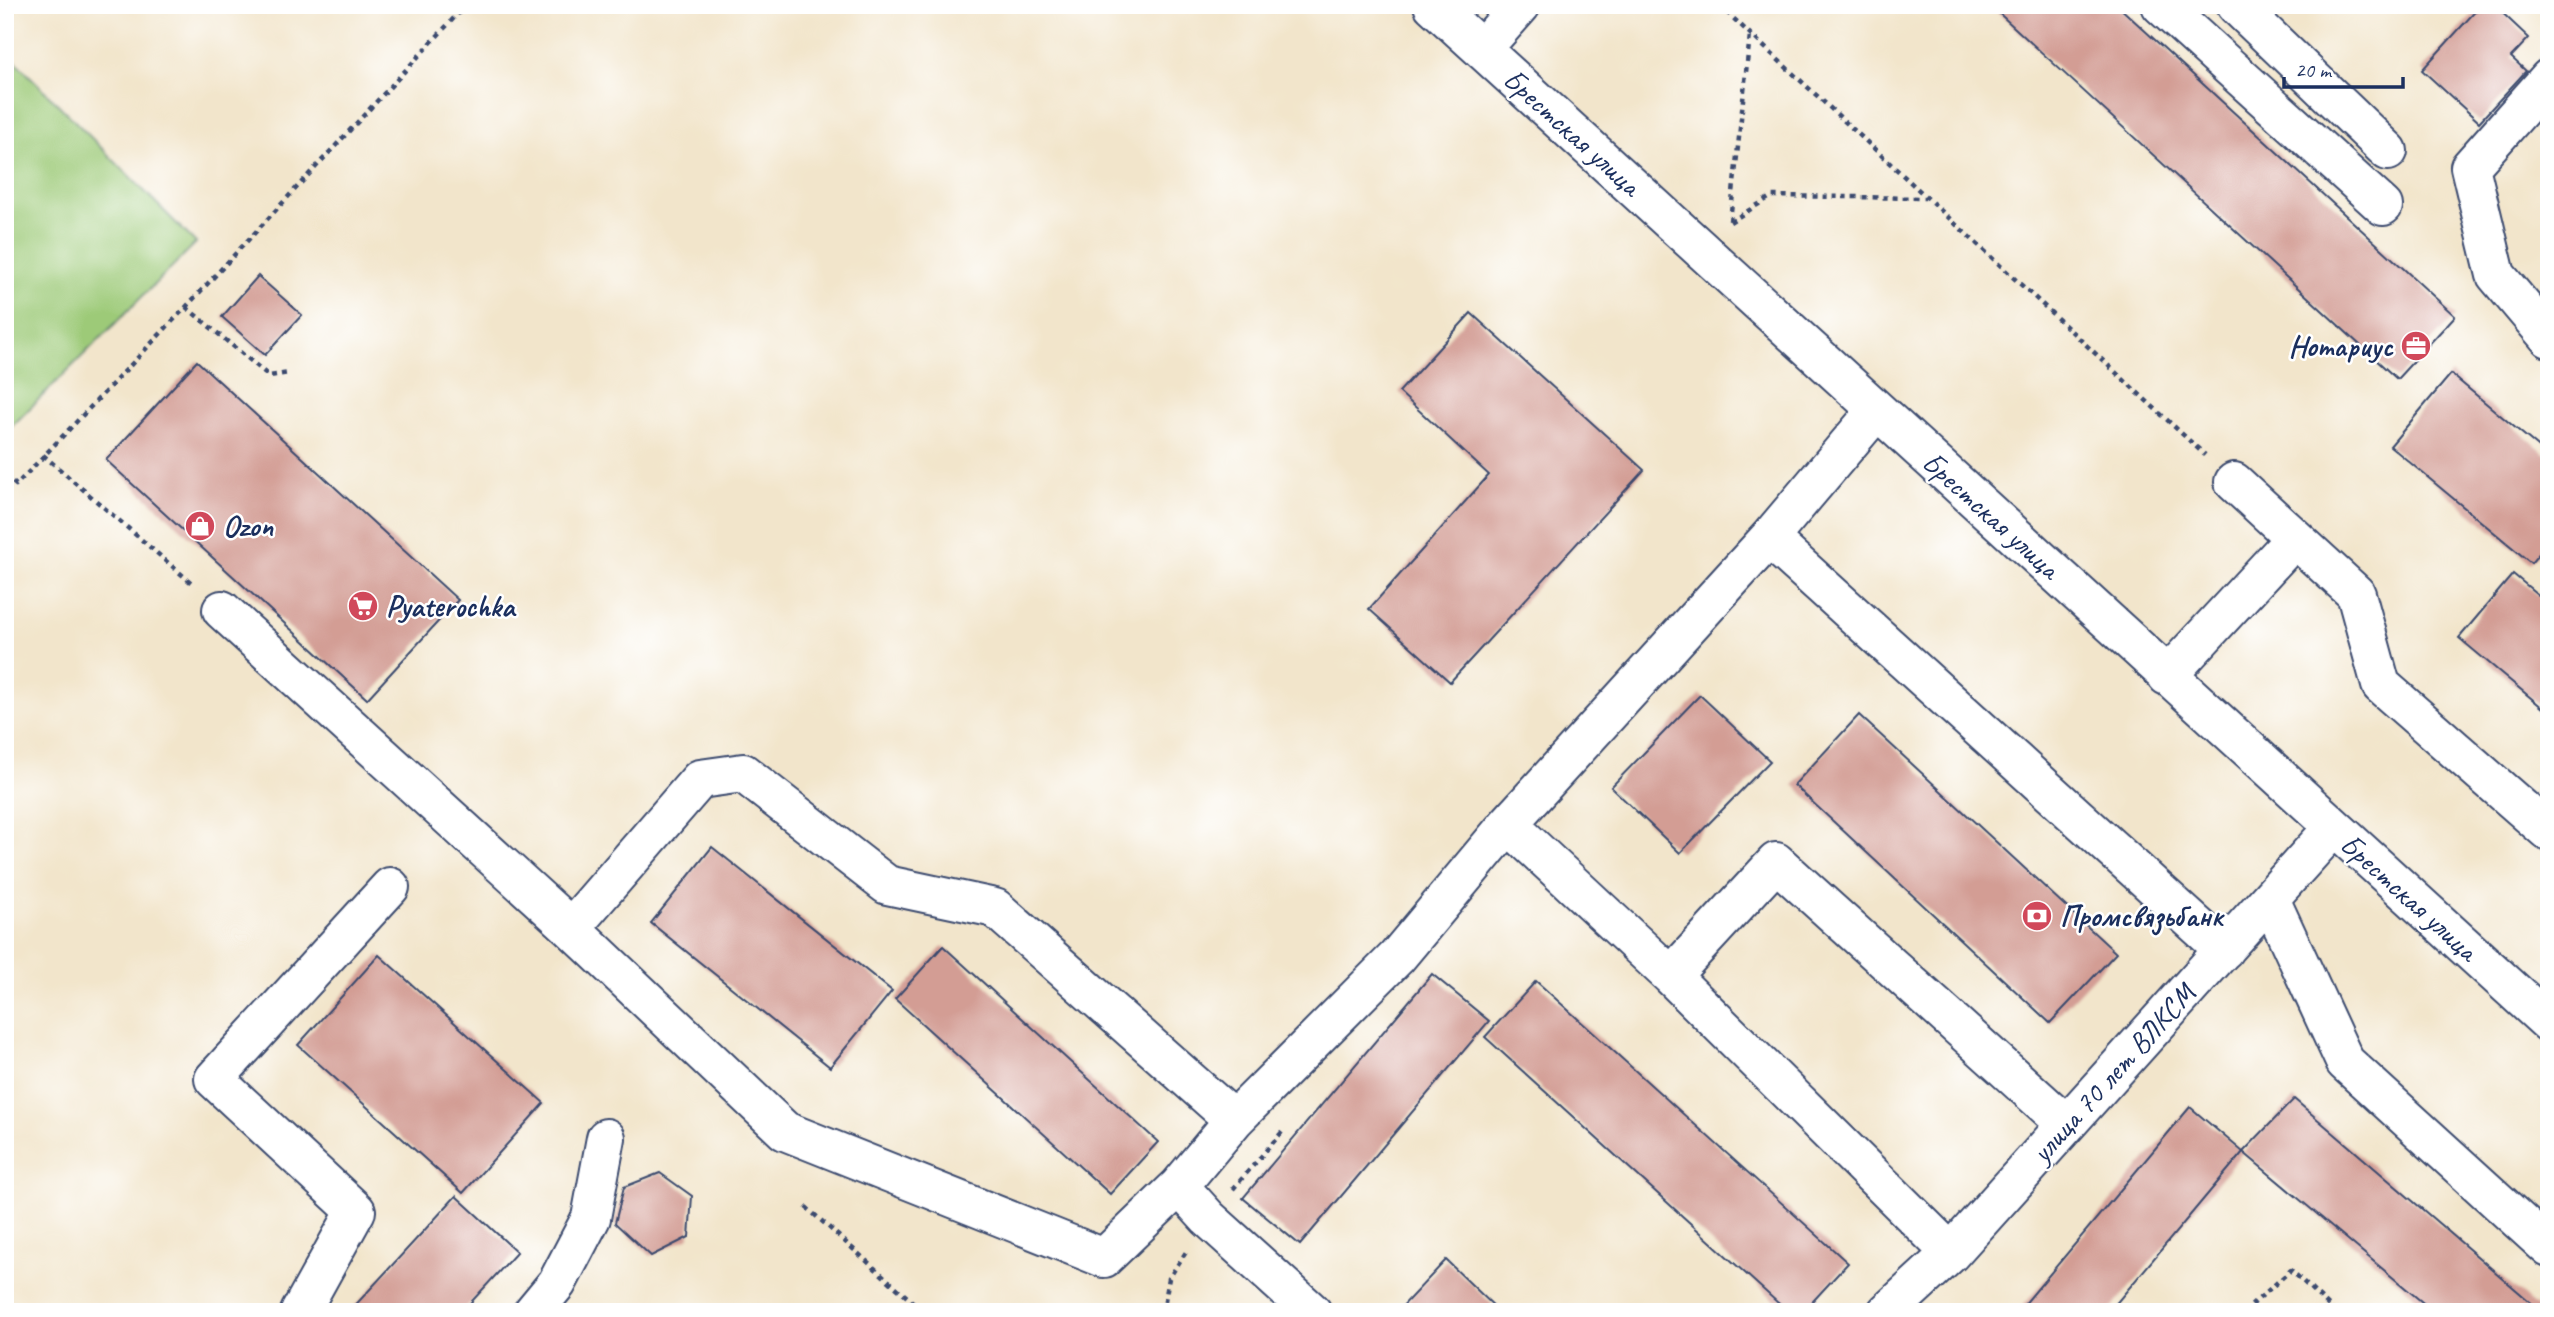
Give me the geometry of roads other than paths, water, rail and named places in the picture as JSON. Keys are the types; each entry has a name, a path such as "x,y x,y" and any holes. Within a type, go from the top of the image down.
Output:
{"street":[{"name":"Брестская улица","path":"1433,5 2333,828 2545,1012"},
{"path":"1482,49 1521,5"},
{"path":"2161,5 2383,206"},
{"path":"2236,5 2388,151"},
{"path":"2549,78 2470,167 2496,275 2549,338"},
{"path":"222,610 571,928 785,1131 1104,1258 1179,1186 1234,1120 1396,957 1508,824 1769,538 1877,410"},
{"path":"2234,482 2356,594 2381,685 2549,832"},
{"path":"1769,538 2224,950"},
{"path":"2167,676 2295,538"},
{"path":"571,928 700,779 743,773 887,885 995,908 1234,1120"},
{"path":"1508,824 1671,976 1951,1253"},
{"name":"улица 70 лет ВЛКСМ","path":"1887,1312 1951,1253 2333,828"},
{"path":"1671,976 1776,862 2066,1124"},
{"path":"300,1312 356,1211 214,1079 390,887"},
{"path":"2270,899 2345,1062 2549,1248"},
{"path":"533,1312 556,1283 590,1218 606,1138"},
{"path":"1179,1186 1208,1218 1312,1312"}],"place":[{"name":"Нотариус","path":"2416,346"},
{"name":"Ozon","path":"200,526"},
{"name":"Pyaterochka","path":"363,606"},
{"name":"Промсвязьбанк","path":"2037,916"}]}
